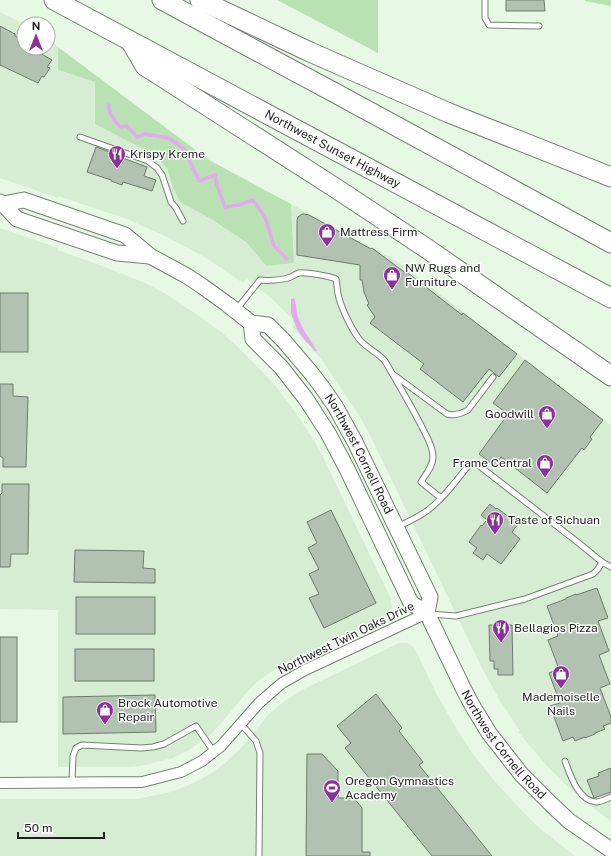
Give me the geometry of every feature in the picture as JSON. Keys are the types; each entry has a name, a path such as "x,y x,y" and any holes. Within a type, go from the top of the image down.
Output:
{"highway":[{"name":"Northwest Sunset Highway","path":"54,0 611,298"},
{"path":"162,0 352,101 611,243"},
{"path":"200,0 310,52 450,113 611,177"},
{"path":"131,42 145,66 426,248 611,376"}],"main road":[{"name":"Northwest Cornell Road","path":"2,203 24,200 125,235 150,256 197,283 251,323 268,325 284,341 324,390 355,442 430,597 427,613"},
{"name":"Northwest Cornell Road","path":"2,203 17,220 117,253 150,256"},
{"name":"Northwest Cornell Road","path":"251,323 253,339 281,367 302,394 328,433 347,469 411,603 427,613 463,688 489,733 533,787 569,821 611,850"},
{"path":"593,838 611,836"}],"street":[{"name":"Northwest Twin Oaks Drive","path":"0,783 142,782 181,772 202,761 221,746 259,703 282,683 427,613"}],"lane":[{"path":"485,0 485,18 489,25 539,26"},
{"path":"80,138 153,164 162,175 171,202 183,221"},
{"path":"235,310 260,280 265,281 287,278 301,273 330,276 336,279 338,295 346,316 360,340 380,356 392,373 418,418 432,448 433,456 432,462 421,482 441,498"},
{"path":"392,373 447,414 453,415 468,410 493,377"},
{"path":"397,527 428,510 449,490 468,466 472,464 478,465 602,562 611,567"},
{"path":"427,613 456,616 525,599 593,574 602,562"},
{"path":"241,724 256,741 260,753 259,856"},
{"path":"72,783 73,756 76,748 82,745 141,748 153,747 164,744 196,726 214,752"},
{"path":"565,760 577,789 584,797 596,802 611,797"}],"shaded area":[{"path":"0,12 16,20 16,56 56,56 56,45 58,47 58,70 95,82 95,124 149,152 167,168 173,188 180,202 211,219 247,243 266,266 294,263 291,204 395,260 611,425 611,821 565,784 518,732 520,731 500,701 482,668 371,437 360,417 321,359 293,328 293,319 271,298 247,279 243,283 208,259 169,238 127,219 58,196 58,198 0,178"},
{"path":"0,228 58,248 58,250 145,283 166,294 199,316 221,332 241,350 272,382 291,406 315,442 391,599 392,607 386,615 283,664 257,682 210,735 189,750 173,758 141,766 129,767 58,767 58,610 0,609"},
{"path":"294,298 297,315 300,322 317,351 315,351 303,338 297,329 291,313 291,299"},
{"path":"399,643 407,643 415,649 435,691 456,728 470,750 497,784 543,831 575,856 0,856 0,799 136,799 179,789 210,774 225,763 241,748 268,715 286,700 304,689"}],"green space":[{"path":"277,0 378,0 378,53"},
{"path":"611,0 611,6 585,1"},
{"path":"58,47 209,160 291,204 294,263 266,266 247,243 211,219 180,202 173,188 167,168 149,152 95,124 95,82 58,70"}],"building":[{"path":"506,0 544,0 545,11 506,11"},
{"path":"0,26 15,34 16,56 45,56 52,60 47,67 50,68 44,77 42,76 38,83 0,65"},
{"name":"Krispy Kreme","path":"96,147 147,167 144,176 156,180 152,191 123,182 122,185 87,172"},
{"path":"302,214 309,215 371,249 372,248 407,274 408,273 462,315 463,313 517,354 499,377 489,369 463,402 420,369 424,364 370,323 375,317 367,305 369,304 364,292 362,280 360,280 360,265 297,255 297,220"},
{"path":"0,293 28,293 28,352 0,352"},
{"name":"Goodwill","path":"525,360 603,420 590,437 592,439 584,450 582,448 547,493 501,457 495,466 479,454 508,414 493,403"},
{"path":"0,384 13,384 13,396 28,397 26,467 3,467 3,458 0,456"},
{"path":"2,484 29,484 28,554 11,554 10,567 0,567 0,495 2,493"},
{"name":"Taste of Sichuan","path":"490,504 518,524 512,532 520,539 501,564 487,554 483,560 473,553 477,548 469,542 481,525 482,526 487,520 481,515"},
{"path":"331,510 376,603 324,628 309,598 319,594 309,574 319,569 308,548 317,543 307,522"},
{"path":"75,550 144,551 143,568 155,569 155,583 74,582"},
{"path":"597,588 608,618 598,621 609,651 599,655 610,684 600,688 611,717 611,723 603,726 605,729 585,738 575,741 573,737 563,741 550,706 560,703 549,673 559,669 548,640 558,636 547,606 576,594"},
{"path":"76,597 155,597 155,634 76,634"},
{"name":"Bellagios Pizza","path":"489,625 512,625 513,675 498,675 498,669 494,669 494,661 490,661"},
{"path":"0,637 17,637 17,722 0,722"},
{"path":"75,649 154,649 154,681 75,681"},
{"path":"376,694 402,728 399,731 423,762 419,765 492,856 432,856 345,748 351,743 337,726"},
{"path":"155,695 156,732 63,734 63,697"},
{"name":"Oregon Gymnastics Academy","path":"307,754 322,754 338,771 338,798 354,798 362,808 362,852 370,852 370,856 306,856"},
{"path":"611,768 611,792 594,798 587,780 599,776 598,773"}],"waterway":[{"path":"109,105 111,114 120,127 127,126 137,137 145,134 169,138 184,149 199,181 215,175 225,207 239,205 253,200 265,217 274,246 287,259"}],"place":[{"name":"Krispy Kreme","path":"117,169"},
{"name":"Mattress Firm","path":"327,247"},
{"name":"NW Rugs and Furniture","path":"392,290"},
{"name":"Goodwill","path":"547,429"},
{"name":"Frame Central","path":"545,478"},
{"name":"Taste of Sichuan","path":"495,535"},
{"name":"Bellagios Pizza","path":"501,643"},
{"name":"Mademoiselle Nails","path":"561,689"},
{"name":"Brock Automotive Repair","path":"105,725"},
{"name":"Oregon Gymnastics Academy","path":"332,803"}]}
